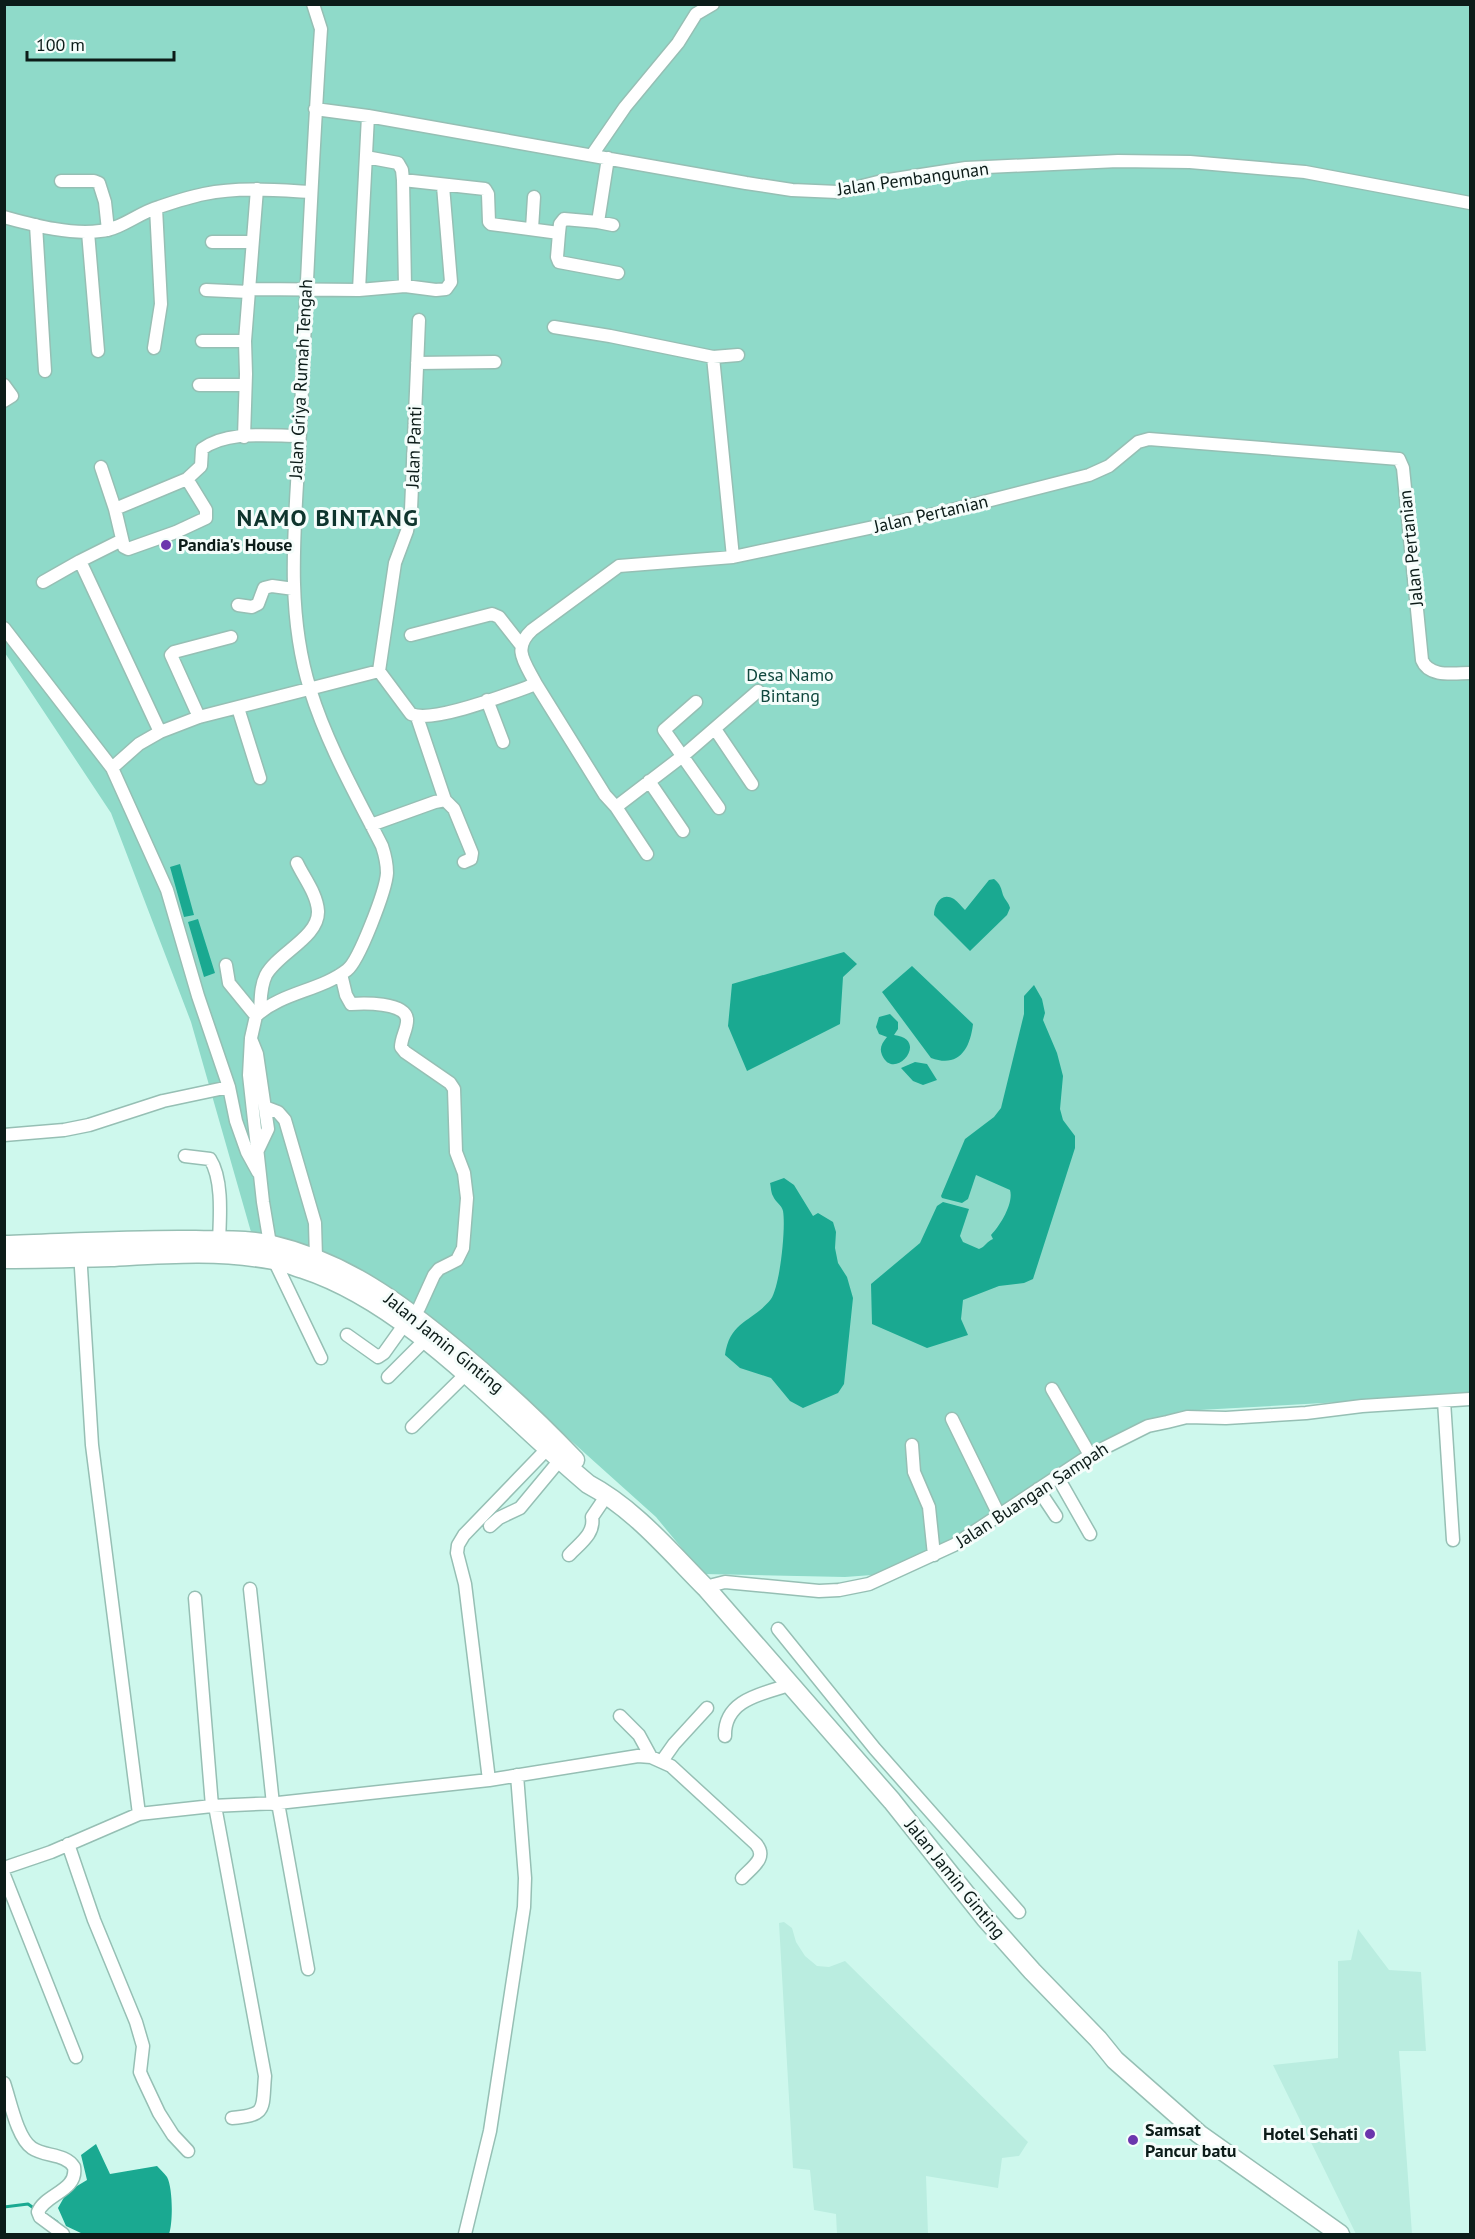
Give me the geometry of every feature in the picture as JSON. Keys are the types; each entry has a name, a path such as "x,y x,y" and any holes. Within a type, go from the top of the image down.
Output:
{"highway":[{"name":"Jalan Jamin Ginting","path":"4,1259 80,1250 219,1241 316,1258 365,1282 409,1320 490,1378 549,1431 558,1454"},
{"name":"Jalan Jamin Ginting","path":"4,1245 80,1250 272,1252 353,1290 409,1320 425,1340 604,1493 639,1519 706,1589 892,1801 985,1918 1115,2060 1199,2134 1340,2235"}],"street":[{"name":"Jalan Griya Rumah Tengah","path":"258,1014 285,998 349,969 384,891 387,874 386,860 336,756 310,689 300,646 294,589 294,507 300,436 310,192 321,29 313,4"},
{"path":"591,155 626,107 678,43 696,14 713,4"},
{"name":"Jalan Pembangunan","path":"315,109 368,116 746,183 819,192 838,192 882,181 966,168 1136,161 1240,165 1305,172 1470,203"},
{"path":"359,290 368,116"},
{"path":"366,157 398,163 402,170 405,286"},
{"path":"598,222 608,159"},
{"path":"61,181 94,180 99,183 105,202 108,230"},
{"path":"403,180 486,190 489,223 559,232"},
{"path":"206,290 359,290 405,286 446,289 451,285 443,186"},
{"path":"244,437 245,341 257,189"},
{"path":"4,217 36,225 88,232 118,227 156,207 202,194 257,189 310,192"},
{"path":"532,229 534,197"},
{"path":"154,348 161,304 156,207"},
{"path":"613,225 564,219 560,224 557,259 560,262 618,273"},
{"path":"36,225 45,370"},
{"path":"88,232 98,351"},
{"path":"212,242 252,242"},
{"name":"Jalan Panti","path":"379,671 395,563 410,521 419,320"},
{"path":"554,327 713,357 738,354"},
{"path":"202,341 245,341"},
{"path":"403,350 417,357 495,362"},
{"path":"713,357 733,557"},
{"path":"4,385 12,396 4,401"},
{"path":"199,385 245,385"},
{"path":"115,509 187,479 201,466 202,448 223,439 300,436"},
{"name":"Jalan Pertanian","path":"520,645 532,630 619,566 733,557 944,512 1089,475 1109,466 1138,442 1145,439 1399,459 1403,468 1422,660 1424,665 1433,671 1470,673"},
{"path":"101,467 115,509 124,547 128,549 176,532 206,518 206,510 187,479"},
{"path":"43,582 122,540"},
{"path":"80,561 160,732"},
{"path":"238,605 252,607 258,604 264,588 272,586 294,589"},
{"path":"411,635 492,614 499,617 520,645 521,653 536,684 605,795 616,807 647,854"},
{"path":"4,628 112,768 167,890 198,996 229,1088 244,1145 261,1176"},
{"path":"199,717 171,655 174,652 231,637"},
{"path":"112,768 139,744 160,732 199,717 379,671 405,709 417,717 426,717 536,684"},
{"path":"616,807 684,755 758,691"},
{"path":"487,700 503,742"},
{"path":"696,702 664,728 719,808"},
{"path":"238,708 260,778"},
{"path":"417,717 445,800 457,814 472,853 471,859 464,862"},
{"path":"715,729 752,784"},
{"path":"649,781 683,831"},
{"path":"371,825 445,800"},
{"path":"297,863 314,897 317,918 310,931 278,959 266,975 251,1038 249,1075 272,1252 321,1358"},
{"path":"225,965 229,983 258,1014"},
{"path":"341,974 346,995 351,1004 370,1003 404,1012 407,1020 401,1047 450,1083 454,1089 456,1152 464,1173 467,1197 463,1248 457,1260 434,1275 419,1308 384,1353 378,1357 347,1335"},
{"path":"251,1038 257,1054 268,1129 258,1150"},
{"path":"4,1135 64,1130 89,1125 163,1101 229,1088"},
{"path":"265,1107 278,1112 285,1120 315,1223 316,1258"},
{"path":"185,1156 210,1159 215,1167 220,1213 219,1241"},
{"path":"80,1250 92,1445 139,1814"},
{"path":"388,1377 425,1340"},
{"path":"412,1427 465,1374"},
{"path":"1052,1389 1090,1455"},
{"name":"Jalan Buangan Sampah","path":"706,1589 725,1582 839,1590 869,1584 934,1555 1090,1455 1148,1426 1187,1417 1226,1418 1295,1414 1362,1406 1470,1399"},
{"path":"1444,1401 1453,1540"},
{"path":"952,1419 999,1515"},
{"path":"912,1445 914,1472 929,1507 934,1555"},
{"path":"490,1526 499,1518 520,1508 558,1454"},
{"path":"489,1780 465,1584 457,1549 464,1535 558,1454"},
{"path":"1057,1476 1090,1534"},
{"path":"1038,1489 1056,1516"},
{"path":"569,1555 591,1532 592,1516 604,1493"},
{"path":"250,1589 275,1803 308,1969"},
{"path":"195,1598 214,1806 265,2076 263,2106 259,2113 253,2116 232,2118"},
{"path":"778,1629 875,1749 1019,1912"},
{"path":"725,1736 724,1723 734,1709 748,1700 789,1685"},
{"path":"656,1759 707,1708"},
{"path":"620,1716 639,1735 656,1759"},
{"path":"859,1764 875,1749"},
{"path":"76,2057 46,1984 5,1867 139,1814 214,1806 275,1803 489,1780 638,1756 656,1759 676,1770 760,1848 761,1858 742,1878"},
{"path":"465,2235 490,2131 524,1907 525,1878 517,1775"},
{"path":"68,1844 94,1920 136,2022 143,2046 140,2072 142,2079 159,2114 173,2135 188,2151"},
{"path":"4,2083 26,2143 36,2150 70,2162 74,2167 75,2175 69,2185 39,2209 40,2217 63,2235"}],"shaded area":[{"path":"180,864 194,915 184,917 170,867"},
{"path":"994,879 1010,908 1007,915 970,951 934,915 935,907 939,900 949,897 965,910 989,880"},
{"path":"198,919 215,973 204,977 188,922"},
{"path":"844,952 857,964 843,977 840,1024 747,1071 728,1026 732,984"},
{"path":"912,966 973,1024 966,1049 949,1061 931,1058 882,992"},
{"path":"1034,985 1042,999 1045,1013 1043,1020 1057,1053 1063,1076 1060,1109 1063,1120 1075,1136 1075,1148 1033,1279 1024,1283 999,1286 963,1300 961,1319 968,1335 927,1348 872,1324 871,1284 920,1243 937,1206 943,1202 969,1209 960,1236 963,1242 979,1249 993,1239 991,1235 1008,1208 1010,1190 976,1175 968,1199 962,1203 941,1196 965,1139 994,1117 1001,1108 1024,1014 1024,996"},
{"path":"890,1014 898,1022 898,1029 894,1035 905,1038 910,1050 901,1062 894,1064 887,1062 882,1055 882,1046 887,1037 879,1034 876,1027 879,1017"},
{"path":"915,1062 927,1064 937,1080 923,1085 913,1081 901,1068"},
{"path":"784,1178 794,1185 813,1216 818,1213 833,1222 838,1263 847,1277 853,1298 844,1384 838,1393 803,1408 790,1401 771,1378 740,1368 725,1355 728,1343 737,1328 764,1307 774,1292 782,1256 784,1219 782,1209 772,1195 770,1183"},
{"path":"784,1922 792,1928 796,1942 805,1956 817,1966 829,1967 845,1961 1028,2142 1019,2156 1002,2158 998,2188 926,2176 928,2234 837,2234 836,2214 814,2210 810,2170 793,2168 779,1923"},
{"name":"Hotel Sehati","path":"1358,1929 1389,1970 1421,1972 1426,2051 1399,2051 1412,2234 1356,2234 1273,2065 1338,2058 1338,1961 1351,1960"},
{"path":"96,2144 110,2174 157,2166 166,2176 172,2206 169,2234 83,2234 66,2226 58,2208 67,2192 87,2180 81,2155"}],"green space":[{"name":"Desa Namo Bintang","path":"4,5 1470,5 1470,1393 1181,1411 1128,1428 964,1532 920,1556 872,1575 845,1577 703,1574 656,1517 438,1324 342,1260 275,1242 255,1246 191,1022 111,813 5,653"}],"waterway":[{"path":"4,2207 28,2204 35,2209"},
{"path":"48,2216 57,2222"}],"place":[{"name":"Pandia's House","path":"166,545"},
{"name":"Hotel Sehati","path":"1370,2134"},
{"name":"Samsat Pancur batu","path":"1133,2140"}],"district":[{"name":"NAMO BINTANG","path":"328,518"}]}
